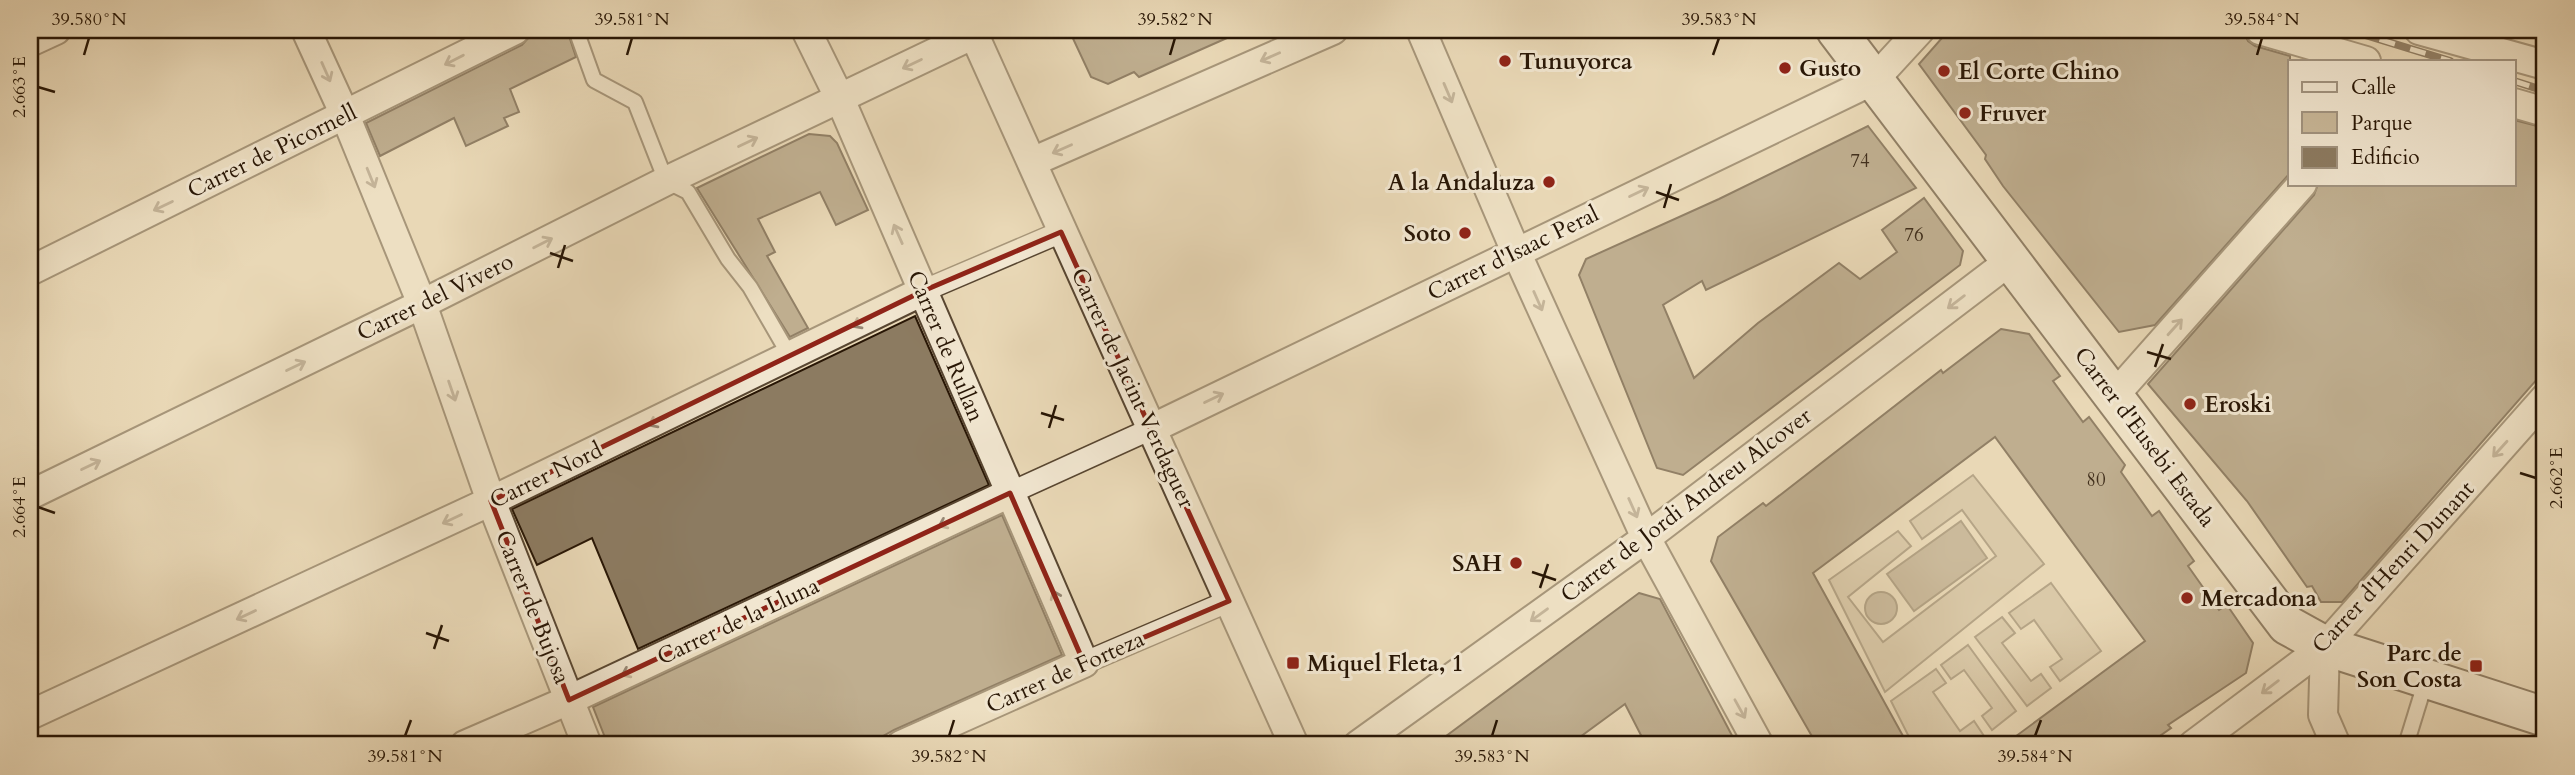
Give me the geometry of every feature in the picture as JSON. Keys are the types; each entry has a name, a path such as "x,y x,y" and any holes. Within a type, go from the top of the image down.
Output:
{"main road":[{"name":"Carrer d'Eusebi Estada","path":"1836,30 2287,625 2325,646 2545,717"}],"street":[{"path":"30,42 56,30"},
{"name":"Carrer de Bujosa","path":"306,30 345,115 422,304 491,501 587,745"},
{"name":"Carrer de Picornell","path":"30,271 515,30"},
{"name":"Carrer de Rullan","path":"806,30 840,99 1084,663"},
{"path":"1032,162 1333,30"},
{"path":"1421,30 1516,252 1646,538 1759,745"},
{"path":"1874,80 1920,30"},
{"path":"2260,30 2364,60"},
{"path":"2429,31 2545,65"},
{"name":"Carrer del Vivero","path":"30,495 973,32"},
{"name":"Carrer de Jacint Verdaguer","path":"973,32 1294,745"},
{"name":"Carrer d'Isaac Peral","path":"1153,428 1874,80"},
{"path":"2516,104 2545,112"},
{"path":"2114,396 2300,186"},
{"name":"Carrer Nord","path":"30,715 491,501 791,358 923,291 1061,232"},
{"name":"Carrer de Jordi Andreu Alcover","path":"1358,745 1646,538 2011,260"},
{"name":"Carrer d'Henri Dunant","path":"2193,745 2325,646 2545,398"},
{"path":"1010,493 1153,428"},
{"name":"Carrer de la Lluna","path":"465,745 569,700 1010,493"},
{"name":"Carrer de Forteza","path":"901,745 1229,601"},
{"path":"2325,646 2323,715 2336,745"}],"lane":[{"path":"576,30 594,79 635,102 666,181 688,192 729,259 750,287 791,358"},
{"path":"2406,745 2427,679"}],"highlighted area":[{"path":"1061,232 1229,601 1084,663 1010,493 569,700 491,501 923,291"}],"green space":[{"path":"1973,475 2044,564 1885,692 1829,580 1898,531 1911,546 1848,597 1883,642 1996,556 1962,510 1922,539 1910,521"},
{"path":"2051,583 2101,651 2060,681 2050,667 2062,659 2034,620 2021,629 2009,613"},
{"path":"2002,617 2015,633 2002,643 2031,681 2041,674 2051,688 2027,706 1975,637"},
{"path":"1968,645 2016,711 1992,730 1982,716 1992,708 1964,670 1951,679 1941,665"},
{"path":"1936,669 1946,683 1933,692 1960,731 1974,721 1984,736 1972,745 1913,745 1891,701"}],"shaded area":[{"path":"1961,521 1987,558 1914,611 1887,574"},
{"path":"1881,592 1893,596 1897,608 1893,620 1881,624 1869,620 1865,608 1869,596"}],"building":[{"path":"544,30 567,30 576,57 510,89 519,112 504,118 508,126 466,146 454,118 380,156 366,123 522,45 530,36"},
{"path":"1069,30 1245,30 1139,77 1134,72 1108,84 1091,77"},
{"path":"1949,30 2244,32 2248,41 2255,46 2290,56 2288,175 2155,325 2119,332 2003,186 1985,159 1986,155 1919,64"},
{"path":"2516,121 2545,128 2545,370 2342,602 2321,602 2312,586 2307,587 2247,501 2148,384 2314,195 2317,186 2516,186"},
{"path":"1868,126 1916,188 1706,290 1702,281 1663,305 1694,378 1758,323 1839,263 1860,279 1897,252 1882,230 1924,198 1963,251 1960,265 1683,475 1657,468 1579,275 1586,259 1719,199"},
{"path":"809,134 830,136 837,143 868,210 836,225 820,192 758,219 775,252 767,256 808,328 790,337 697,188"},
{"path":"915,316 989,485 638,649 592,538 537,565 512,509"},
{"path":"2001,329 2029,334 2060,376 2053,381 2083,422 2089,417 2125,465 2121,472 2152,516 2159,511 2194,561 2188,566 2219,610 2227,605 2253,643 2246,673 2168,725 2171,728 2147,745 2004,745 2145,641 1995,437 1813,573 1908,745 1817,745 1711,561 1718,537 1763,503 1766,506 1941,370 1943,373"},
{"path":"1002,515 1062,655 894,730 867,745 608,745 593,707"},
{"path":"1639,593 1660,599 1737,745 1646,745 1625,704 1569,745 1434,745"}],"railway":[{"path":"2349,30 2447,60"},
{"path":"2516,82 2545,91"}],"place":[{"name":"Tunuyorca","path":"1505,61"},
{"name":"Gusto","path":"1785,68"},
{"name":"El Corte Chino","path":"1944,71"},
{"name":"Fruver","path":"1965,113"},
{"name":"A la Andaluza","path":"1549,182"},
{"name":"Soto","path":"1465,233"},
{"name":"Eroski","path":"2190,404"},
{"name":"SAH","path":"1516,563"},
{"name":"Mercadona","path":"2187,598"},
{"name":"Miquel Fleta, 1","path":"1293,663"},
{"name":"Parc de Son Costa","path":"2476,666"}]}
